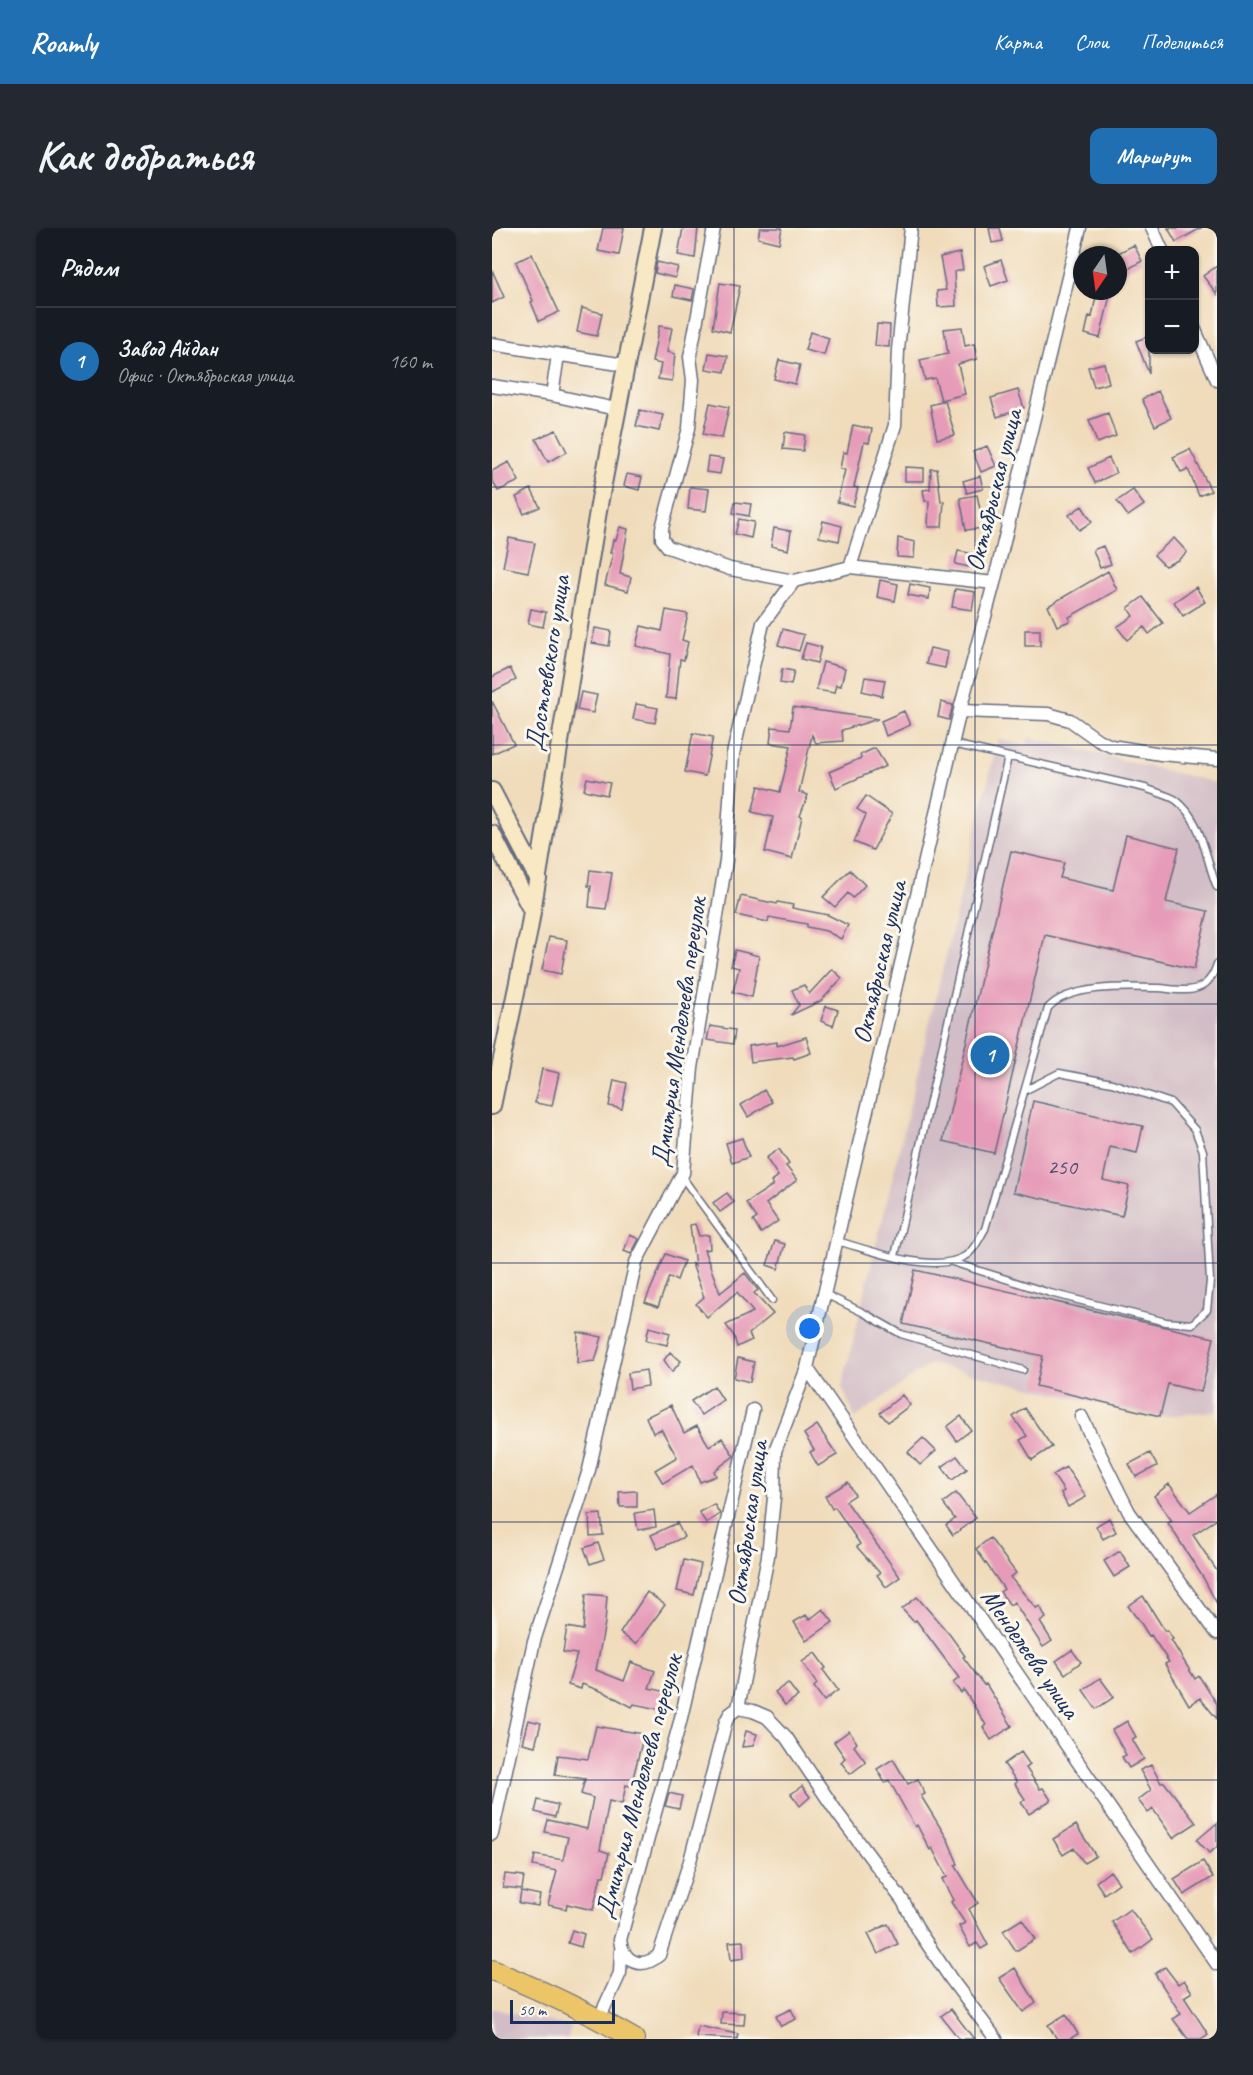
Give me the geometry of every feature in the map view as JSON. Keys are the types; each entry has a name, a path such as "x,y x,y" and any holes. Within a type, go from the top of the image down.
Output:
{"main road":[{"path":"492,1971 538,1989 634,2039"}],"street":[{"name":"Достоевского улица","path":"492,1106 517,995 547,828 598,508 653,228"},
{"path":"714,228 690,357 693,380 689,428 662,528 662,539 668,546 684,554 730,569 794,581 850,567 994,583"},
{"path":"850,567 895,425 898,350 911,228"},
{"name":"Октябрьская улица","path":"738,1708 768,1556 774,1498 775,1451 807,1368 960,711 994,583 1080,228"},
{"path":"1152,228 1160,246"},
{"path":"1199,339 1217,380"},
{"path":"492,344 625,365"},
{"path":"552,395 558,355"},
{"path":"492,386 552,395 616,409"},
{"name":"Дмитрия Менделеева переулок","path":"492,1834 534,1641 589,1470 636,1262 682,1177 692,1068 726,861 733,754 764,624 794,581"},
{"path":"960,711 1048,714 1070,720 1098,740 1111,746 1161,754 1217,759"},
{"path":"492,791 538,879"},
{"path":"514,835 529,841 536,839 547,828"},
{"path":"492,834 532,911"},
{"path":"512,873 538,879"},
{"name":"Менделеева улица","path":"807,1368 1217,1964"},
{"name":"Дмитрия Менделеева переулок","path":"738,1708 730,1714 726,1721 690,1861 659,1955 652,1962 638,1963 626,1958 621,1949 620,1940 682,1711 753,1410"},
{"path":"1081,1416 1129,1512 1217,1632"},
{"path":"738,1708 766,1717 786,1737 838,1814 903,1901 920,1933 951,1979 996,2039"},
{"path":"599,2019 620,1973 621,1949"}],"lane":[{"path":"953,744 1145,788 1175,800 1190,815 1204,845 1217,887"},
{"path":"895,1256 1008,757"},
{"path":"837,1241 933,1264 952,1262 968,1254 985,1229 1048,1008 1054,1001 1074,993 1122,987 1194,989 1205,984 1215,971 1217,964"},
{"path":"952,1262 1050,1293 1166,1322 1192,1324 1207,1310 1210,1281 1203,1151 1196,1130 1172,1103 1112,1083 1059,1073 1026,1090"},
{"path":"682,1177 772,1300"},
{"path":"824,1294 864,1312 901,1334 1023,1370"}],"shaded area":[{"path":"1029,737 1217,783 1217,1411 1156,1417 930,1364 855,1418 842,1387 998,739 1026,745"},
{"path":"492,2008 571,2027 568,2039 492,2039"}],"building":[{"path":"603,228 624,228 619,255 598,251"},
{"path":"683,228 698,228 695,258 678,255"},
{"path":"760,228 782,228 779,243 758,238"},
{"path":"989,228 1000,228 1003,241 992,243"},
{"path":"1168,228 1201,228 1176,242"},
{"path":"1134,245 1142,261 1127,270 1127,248"},
{"path":"960,253 963,270 954,272 956,306 938,307 937,291 946,290 940,257"},
{"path":"532,254 559,312 539,321 516,262"},
{"path":"1001,260 1008,280 991,286 984,266"},
{"path":"657,262 678,267 675,278 655,273"},
{"path":"1217,266 1217,294 1203,276"},
{"path":"492,270 504,297 492,303"},
{"path":"720,283 740,286 730,332 713,328"},
{"path":"675,285 694,289 692,300 673,296"},
{"path":"1095,300 1109,300 1100,338 1085,334 1089,316 1092,317"},
{"path":"582,308 602,313 597,336 577,332"},
{"path":"877,324 890,325 889,347 875,346"},
{"path":"659,326 672,328 667,352 675,354 672,381 658,379 661,364 652,362"},
{"path":"962,327 965,346 974,344 977,359 958,364 965,394 941,400 935,378 925,380 920,360 948,354 944,329"},
{"path":"810,332 829,338 824,355 805,350"},
{"path":"1145,338 1145,354 1149,354 1149,374 1136,341"},
{"path":"709,353 728,356 725,372 706,369"},
{"path":"779,360 800,365 795,384 774,379"},
{"path":"1104,363 1109,383 1094,387 1088,367"},
{"path":"1018,390 1024,408 997,417 991,398"},
{"path":"1158,391 1171,418 1155,426 1142,399"},
{"path":"945,401 955,435 937,439 930,405"},
{"path":"710,403 729,407 722,438 703,434"},
{"path":"640,410 663,415 659,431 636,426"},
{"path":"1108,413 1116,436 1097,443 1089,420"},
{"path":"853,425 872,429 869,443 864,442 854,487 858,488 853,506 837,502 845,470 840,469 843,452 847,453"},
{"path":"556,430 567,452 548,462 536,439"},
{"path":"785,432 805,435 803,451 783,449"},
{"path":"987,446 996,466 981,472 973,452"},
{"path":"1190,449 1211,491 1199,496 1188,469 1181,472 1173,457"},
{"path":"708,457 723,459 720,474 706,472"},
{"path":"1109,458 1116,473 1095,483 1088,468"},
{"path":"509,462 519,481 498,491 492,480 492,471"},
{"path":"905,467 924,468 924,481 905,481"},
{"path":"931,469 937,469 941,502 944,501 942,527 928,527 929,501 925,501 923,490 930,489"},
{"path":"627,474 642,477 639,490 624,486"},
{"path":"980,476 983,489 967,493 963,481"},
{"path":"690,487 709,489 706,511 688,509"},
{"path":"531,489 540,507 524,514 516,497"},
{"path":"1133,490 1144,505 1128,516 1117,501"},
{"path":"977,495 984,528 966,530 960,498"},
{"path":"735,502 751,504 749,516 733,513"},
{"path":"1082,506 1092,522 1079,530 1069,515"},
{"path":"739,519 754,522 751,538 735,534"},
{"path":"823,521 842,526 839,541 819,537"},
{"path":"620,527 628,529 620,574 631,577 628,591 605,585 613,553 610,553 613,540 616,540"},
{"path":"774,528 791,531 788,550 771,546"},
{"path":"509,538 535,543 528,572 503,567"},
{"path":"898,538 915,542 914,558 897,557"},
{"path":"1174,538 1187,552 1178,560 1165,566 1154,555"},
{"path":"1103,546 1111,564 1100,568 1093,550"},
{"path":"958,551 976,554 974,568 955,564"},
{"path":"1108,571 1117,590 1069,617 1070,621 1057,626 1048,606"},
{"path":"880,580 898,584 895,601 877,597"},
{"path":"910,584 930,588 929,599 908,595"},
{"path":"1196,587 1205,602 1183,616 1174,602"},
{"path":"955,589 975,592 972,610 952,607"},
{"path":"1143,597 1163,623 1149,634 1144,627 1127,640 1117,627 1133,616 1128,608"},
{"path":"531,609 546,612 543,627 528,624"},
{"path":"666,610 688,614 682,640 688,642 684,660 680,659 676,699 666,698 670,654 636,646 641,626 662,631"},
{"path":"595,628 611,631 609,646 592,643"},
{"path":"783,629 804,635 799,651 778,645"},
{"path":"1025,630 1040,630 1040,646 1025,646"},
{"path":"806,643 821,647 817,663 801,659"},
{"path":"930,648 948,652 945,668 926,664"},
{"path":"823,662 845,668 841,686 836,685 834,693 816,690"},
{"path":"510,668 516,680 492,692 492,677"},
{"path":"782,669 794,671 791,685 780,683"},
{"path":"865,677 885,680 882,696 862,691"},
{"path":"581,692 597,695 593,713 577,710"},
{"path":"492,701 514,744 492,754"},
{"path":"941,702 953,705 949,720 938,717"},
{"path":"636,704 658,708 655,723 633,719"},
{"path":"793,707 878,719 842,730 843,741 816,743 812,735 799,792 808,795 800,816 802,817 792,859 765,852 773,817 752,812 759,786 780,792 791,746 770,743 772,727 790,729"},
{"path":"904,711 910,725 886,736 881,721"},
{"path":"693,733 713,737 705,776 685,772"},
{"path":"875,748 886,766 836,788 829,772 861,758 860,755"},
{"path":"587,778 610,783 607,795 584,790"},
{"path":"866,796 892,814 873,850 854,842 866,815 857,809"},
{"path":"1126,835 1179,848 1166,902 1208,911 1194,969 1045,935 994,1153 943,1141 1011,851 1064,863 1060,878 1113,890"},
{"path":"590,870 612,873 606,909 589,907"},
{"path":"850,870 865,885 853,898 848,893 835,907 823,897"},
{"path":"741,896 793,905 792,908 828,915 848,925 841,939 826,931 807,927 807,924 769,917 768,922 736,915"},
{"path":"549,937 567,940 561,974 542,970"},
{"path":"735,950 759,956 752,997 733,992 739,968 731,966"},
{"path":"832,969 842,978 821,1001 791,1015 799,1005 792,990 804,985 809,994"},
{"path":"826,1006 838,1010 833,1026 821,1021"},
{"path":"710,1026 735,1030 733,1044 707,1040"},
{"path":"806,1037 811,1053 794,1059 793,1057 751,1062 749,1046 777,1042 777,1046"},
{"path":"542,1069 559,1073 552,1106 535,1103"},
{"path":"614,1080 627,1083 622,1109 609,1106"},
{"path":"764,1090 772,1102 748,1117 741,1105"},
{"path":"1033,1101 1143,1126 1137,1153 1110,1147 1103,1180 1129,1186 1122,1216 1013,1192"},
{"path":"742,1138 749,1157 732,1163 726,1143"},
{"path":"779,1149 789,1164 786,1166 797,1180 766,1204 778,1221 761,1233 753,1221 757,1218 746,1203 773,1185 771,1182 778,1176 766,1158"},
{"path":"727,1193 734,1202 720,1212 713,1203"},
{"path":"695,1224 699,1236 709,1235 710,1249 704,1250 720,1293 745,1273 758,1290 754,1293 773,1314 749,1334 752,1340 737,1347 734,1336 726,1325 753,1312 737,1292 707,1317 696,1304 704,1297 692,1264 695,1266 690,1225"},
{"path":"630,1235 639,1239 631,1254 624,1251"},
{"path":"775,1241 785,1244 778,1269 767,1265"},
{"path":"666,1254 684,1261 677,1280 669,1277 658,1307 645,1302"},
{"path":"915,1270 1214,1338 1201,1392 1168,1384 1160,1416 1036,1386 1043,1356 903,1324"},
{"path":"649,1327 670,1333 667,1345 646,1340"},
{"path":"578,1332 602,1337 595,1361 577,1363"},
{"path":"670,1352 681,1361 672,1372 664,1360"},
{"path":"738,1358 754,1362 750,1382 734,1378"},
{"path":"646,1370 648,1386 630,1389 628,1373"},
{"path":"714,1386 723,1400 701,1415 691,1401"},
{"path":"902,1395 910,1405 888,1422 880,1413"},
{"path":"671,1405 684,1433 697,1426 709,1446 722,1438 734,1456 714,1471 716,1476 700,1482 693,1465 663,1483 655,1470 677,1457 661,1429 653,1433 646,1417"},
{"path":"1025,1408 1052,1447 1032,1460 1020,1440 1027,1436 1013,1417"},
{"path":"961,1416 971,1430 957,1441 947,1427"},
{"path":"817,1425 837,1455 818,1466 810,1452 814,1450 804,1434"},
{"path":"923,1438 936,1451 920,1465 908,1452"},
{"path":"1150,1453 1157,1466 1136,1477 1129,1464"},
{"path":"957,1456 967,1469 952,1480 942,1467"},
{"path":"1066,1467 1086,1497 1068,1507 1061,1493 1064,1491 1053,1475"},
{"path":"848,1482 855,1495 846,1501 900,1577 886,1587 877,1575 880,1573 857,1547 860,1544 835,1507 832,1509 825,1496"},
{"path":"1169,1484 1190,1512 1217,1494 1217,1519 1193,1535 1217,1571 1217,1604 1204,1579 1168,1523 1172,1521 1154,1496"},
{"path":"637,1491 637,1507 620,1507 619,1492"},
{"path":"956,1493 976,1518 953,1535 946,1525 955,1519 943,1503"},
{"path":"714,1504 720,1514 706,1523 699,1512"},
{"path":"654,1510 656,1527 638,1530 635,1513"},
{"path":"601,1514 603,1535 590,1536 589,1515"},
{"path":"1109,1518 1116,1532 1103,1539 1096,1526"},
{"path":"677,1523 684,1537 658,1549 651,1535"},
{"path":"990,1538 1016,1573 1010,1577 1036,1608 1040,1606 1046,1618 1040,1622 1052,1641 1043,1647 1014,1602 1010,1605 1000,1592 1004,1589 976,1549"},
{"path":"598,1543 604,1559 590,1564 584,1548"},
{"path":"1120,1551 1130,1567 1114,1577 1104,1561"},
{"path":"684,1560 701,1564 694,1595 677,1591"},
{"path":"647,1592 665,1605 636,1644 620,1633"},
{"path":"586,1594 607,1596 605,1623 596,1670 624,1681 631,1662 655,1671 649,1688 667,1692 663,1710 634,1704 632,1707 606,1693 582,1684 581,1689 568,1685 577,1654 563,1652 567,1627 583,1630"},
{"path":"1143,1596 1165,1631 1167,1630 1173,1639 1171,1640 1195,1679 1199,1676 1217,1704 1217,1719 1200,1698 1189,1705 1165,1664 1169,1662 1128,1606"},
{"path":"917,1597 950,1635 965,1656 963,1657 984,1685 986,1684 1012,1726 991,1740 983,1727 986,1725 964,1690 961,1693 953,1683 959,1678 916,1620 914,1622 902,1609"},
{"path":"823,1609 833,1622 806,1641 794,1622 806,1615 809,1620"},
{"path":"1072,1650 1081,1662 1065,1674 1056,1661"},
{"path":"815,1653 826,1668 823,1670 838,1690 824,1701 814,1687 817,1684 802,1662"},
{"path":"1100,1678 1114,1697 1096,1709 1083,1690"},
{"path":"788,1683 798,1696 785,1705 775,1692"},
{"path":"528,1720 541,1723 535,1746 522,1743"},
{"path":"1127,1721 1136,1737 1132,1739 1144,1759 1129,1768 1122,1757 1126,1755 1112,1730"},
{"path":"596,1726 644,1734 631,1786 626,1785 622,1804 609,1801 600,1850 609,1853 593,1910 567,1904 566,1909 548,1905 557,1871 533,1866 535,1855 563,1860 568,1837 545,1832 548,1820 587,1829 593,1798 581,1794 585,1779 555,1775 558,1755 588,1759"},
{"path":"746,1731 757,1734 753,1746 742,1747"},
{"path":"849,1731 857,1743 854,1746 866,1762 850,1774 841,1762 845,1758 834,1742"},
{"path":"1021,1752 1030,1765 1026,1768 1040,1789 1043,1788 1051,1800 1029,1814 1021,1802 1025,1799 1015,1784 1017,1782 1004,1764"},
{"path":"893,1759 908,1784 918,1779 925,1794 921,1796 948,1840 958,1864 955,1865 978,1903 969,1909 988,1945 981,1949 977,1943 970,1947 959,1926 965,1923 951,1902 953,1900 942,1879 947,1877 932,1848 930,1850 917,1825 915,1827 889,1780 885,1783 877,1769"},
{"path":"1151,1765 1161,1783 1164,1782 1196,1823 1173,1838 1153,1809 1148,1813 1138,1800 1151,1790 1140,1770"},
{"path":"802,1786 810,1797 800,1806 791,1794"},
{"path":"669,1793 682,1796 679,1809 665,1806"},
{"path":"538,1800 558,1805 555,1817 535,1812"},
{"path":"1217,1823 1217,1847 1209,1853 1197,1840"},
{"path":"1076,1825 1096,1856 1084,1863 1074,1848 1063,1855 1053,1839"},
{"path":"1203,1861 1213,1877 1184,1895 1174,1879"},
{"path":"1110,1871 1119,1883 1104,1894 1096,1882"},
{"path":"505,1874 524,1876 522,1889 503,1887"},
{"path":"521,1891 540,1895 538,1906 519,1903"},
{"path":"1130,1909 1153,1939 1133,1954 1112,1922"},
{"path":"1022,1919 1035,1939 1016,1951 1003,1931"},
{"path":"888,1924 898,1944 878,1954 868,1934"},
{"path":"572,1930 584,1934 581,1947 568,1943"},
{"path":"743,1941 744,1958 731,1960 729,1942"},
{"path":"1165,1967 1178,1984 1184,1980 1192,1992 1184,1997 1208,2034 1201,2039 1188,2039 1173,2019 1181,2014 1155,1974"},
{"path":"1015,1968 1036,2003 1023,2012 999,1978"},
{"path":"791,2009 796,2019 781,2026 776,2016"},
{"path":"951,2009 974,2039 959,2039 941,2016"},
{"path":"722,2012 745,2013 744,2025 721,2024"},
{"path":"1066,2014 1078,2034 1069,2039 1057,2039 1048,2025"},
{"path":"698,2026 738,2034 737,2039 696,2037"}],"place":[{"name":"Завод Айдан","path":"990,1055"}]}
